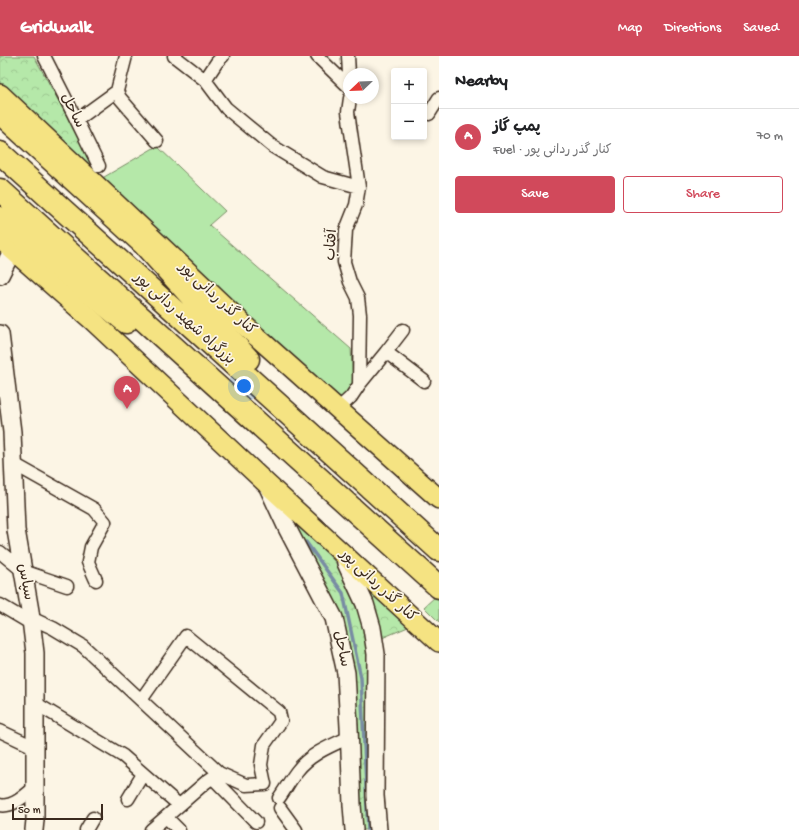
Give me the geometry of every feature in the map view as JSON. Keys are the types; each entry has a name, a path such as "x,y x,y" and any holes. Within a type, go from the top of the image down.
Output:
{"highway":[{"path":"0,113 144,244 330,450"},
{"name":"بزرگراه شهید ردانی پور","path":"0,152 439,550"},
{"name":"بزرگراه شهید ردانی پور","path":"0,190 439,587"},
{"path":"0,218 104,304 308,468"}],"main road":[{"name":"کنار گذر ردانی پور","path":"0,94 257,337 439,499"},
{"name":"کنار گذر ردانی پور","path":"6,244 92,320 439,642"}],"street":[{"name":"ساحل","path":"44,56 99,166"},
{"path":"126,56 117,91 120,98 157,141"},
{"path":"174,56 205,80 226,108 272,146 323,177 359,187"},
{"path":"205,80 217,62 224,56"},
{"path":"317,56 343,81"},
{"path":"348,56 349,68"},
{"path":"77,120 117,91"},
{"path":"429,114 439,98"},
{"name":"آفتاب","path":"349,104 348,112 359,187 356,205 346,230 344,262 350,282 358,298 360,315 359,385"},
{"path":"0,275 6,244"},
{"path":"338,409 351,397 403,330"},
{"name":"سپاس","path":"0,334 3,389 12,432 16,530 36,654 34,830"},
{"path":"386,352 424,381"},
{"path":"14,464 94,509 105,522 91,547 88,562 96,580"},
{"name":"ساحل","path":"267,484 287,528 334,618 346,673 354,830"},
{"path":"0,552 23,572 67,586"},
{"path":"345,556 346,563 365,604 372,628 376,654 375,796 378,830"},
{"path":"0,605 31,621 53,628 83,646 141,700 216,776 256,822"},
{"path":"141,700 186,636 279,712 281,721 264,745 261,765 265,784 246,785 216,776"},
{"path":"35,704 123,756 179,805"},
{"path":"0,731 34,748"},
{"path":"296,830 280,803 297,771 308,759 325,748 350,737"},
{"path":"128,799 143,774"},
{"path":"150,830 216,776"},
{"path":"0,805 6,806 17,801 34,788"},
{"path":"166,817 179,830"},
{"path":"86,830 93,818"}],"green space":[{"path":"0,56 34,56 88,155 95,176 0,86"},
{"path":"157,146 225,211 209,225 351,349 353,384 345,397 335,397 99,180"},
{"path":"297,522 318,542 345,574 372,648 375,830 357,830 350,675 290,523"},
{"path":"358,574 408,627 382,638 373,609"},
{"path":"436,596 439,599 439,622 424,607"}],"waterway":[{"path":"306,542 343,593 361,678 368,830"}],"place":[{"name":"پمپ گاز","path":"127,409"}]}
